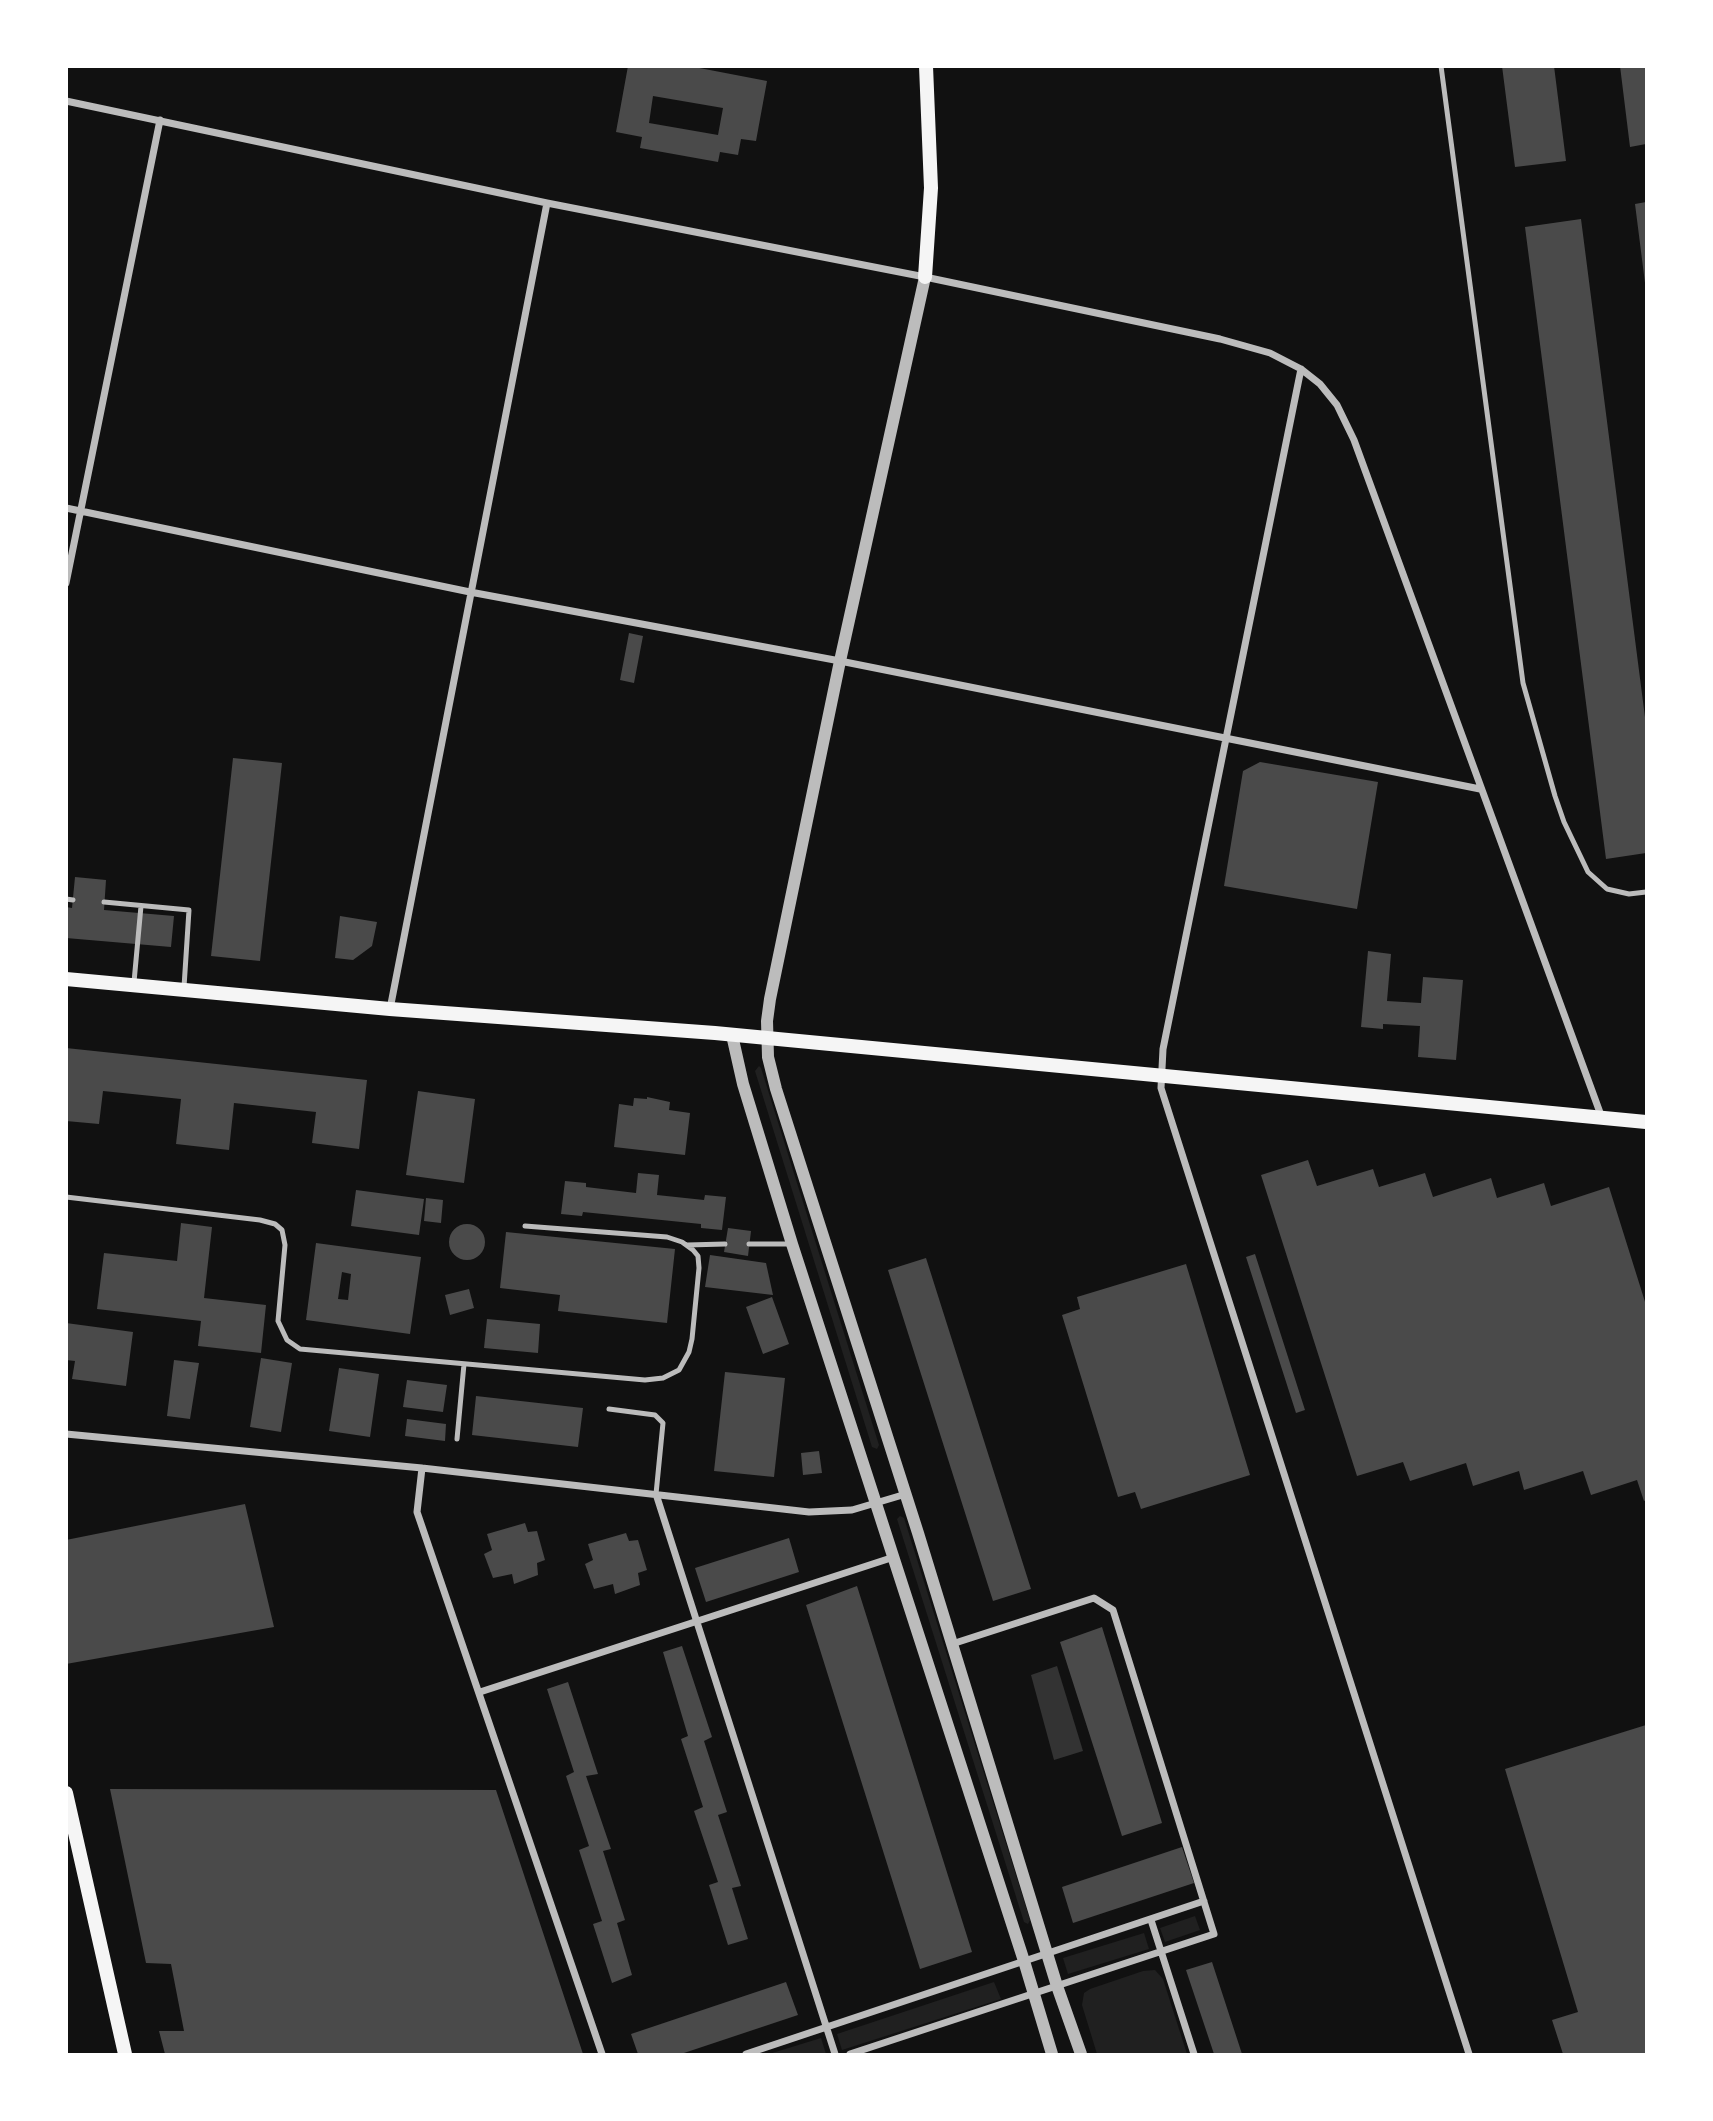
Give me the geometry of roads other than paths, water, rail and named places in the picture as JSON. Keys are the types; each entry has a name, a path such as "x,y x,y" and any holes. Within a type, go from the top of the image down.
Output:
{"main road":[{"path":"925,277 931,188 926,66"},
{"path":"66,979 390,1009 767,1038 1647,1122"},
{"path":"68,1803 125,2054"}],"street":[{"path":"66,101 547,203 925,277 1220,339 1270,353 1301,369 1320,384 1345,417 1602,1118"},
{"path":"66,583 160,120"},
{"path":"390,1009 547,203"},
{"path":"925,277 840,661 770,999 768,1057 1049,1953 1057,1986 1081,2054"},
{"path":"1301,369 1163,1049 1160,1076 1163,1100 1469,2054"},
{"path":"66,508 470,592 840,661 1480,789"},
{"path":"732,1035 743,1084 792,1244 1052,2054"},
{"path":"66,1434 422,1468 809,1512 852,1510 906,1494"},
{"path":"422,1468 417,1512 602,2054"},
{"path":"656,1494 835,2054"},
{"path":"480,1692 894,1557"},
{"path":"850,2054 1214,1934 1113,1609 1094,1598 952,1644"},
{"path":"746,2054 1204,1901"},
{"path":"1151,1920 1194,2054"}],"lane":[{"path":"1441,66 1525,694 1555,796 1588,872 1607,889 1629,894 1647,892"},
{"path":"104,902 189,910 183,990"},
{"path":"134,985 141,906"},
{"path":"66,1197 268,1221 280,1227 284,1235 285,1254 278,1321 292,1345 309,1350 645,1380 672,1375 684,1363 692,1339 699,1261 698,1255 687,1245 667,1237 525,1226"},
{"path":"687,1245 725,1244"},
{"path":"749,1244 792,1244"},
{"path":"457,1438 464,1364"},
{"path":"609,1409 655,1415 663,1423 656,1494"}]}
